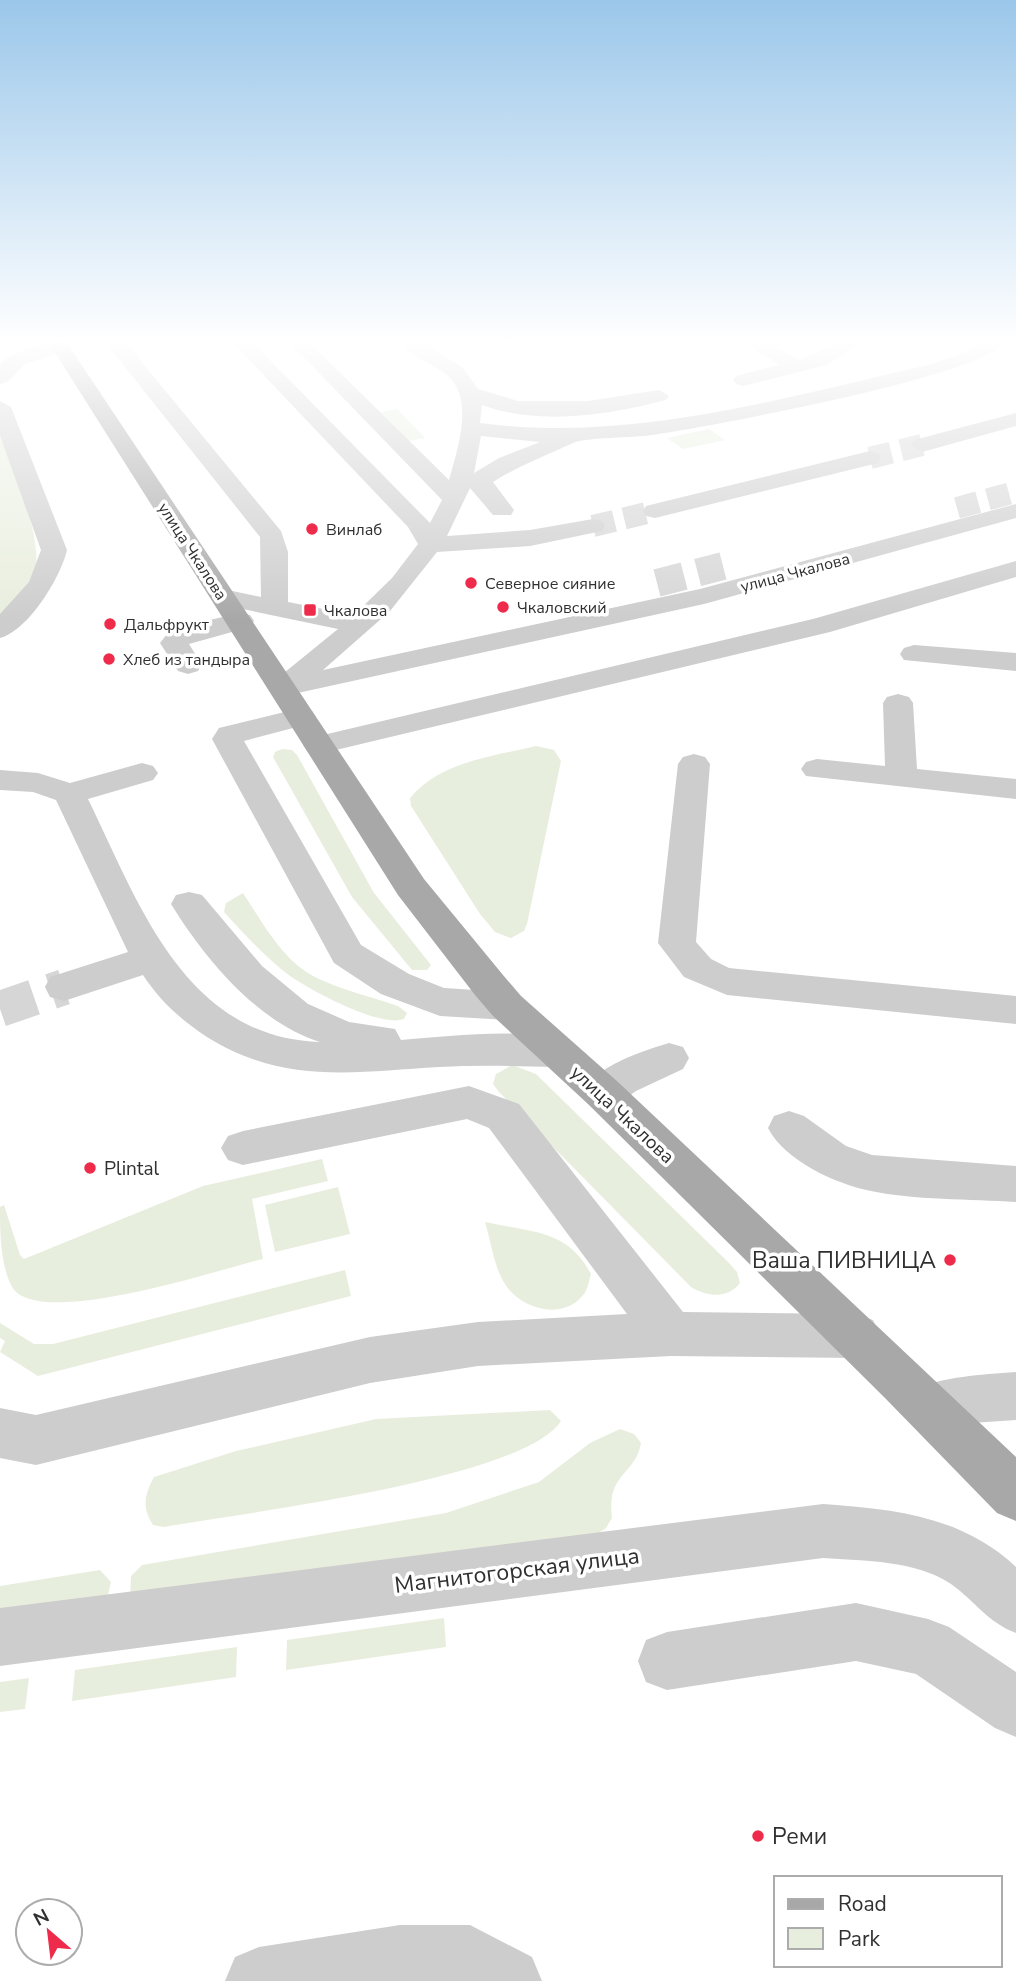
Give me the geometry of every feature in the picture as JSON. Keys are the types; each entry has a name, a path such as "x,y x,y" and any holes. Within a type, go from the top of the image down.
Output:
{"main road":[{"name":"улица Чкалова","path":"118,435 411,887 507,1006 603,1093 1016,1494"}],"street":[{"path":"0,630 36,591 52,565 54,550 11,435"},
{"path":"191,435 272,536 275,552 274,608"},
{"path":"332,435 418,523 431,545"},
{"path":"391,435 454,499"},
{"path":"301,717 360,625 396,593 431,545 454,499 470,435"},
{"path":"558,435 595,435"},
{"path":"922,445 957,435"},
{"path":"502,510 481,486 481,479 507,463 576,437"},
{"path":"655,511 870,458"},
{"name":"улица Чкалова","path":"301,717 704,596 870,552 1014,498"},
{"path":"723,566 957,508"},
{"path":"431,545 530,538 593,526"},
{"path":"843,535 870,552"},
{"path":"507,1006 440,1002 395,984 347,954 228,739 230,735 301,717 820,626 1016,569"},
{"path":"608,595 657,583"},
{"path":"223,597 360,625"},
{"path":"188,665 174,643 181,635 240,621"},
{"path":"914,654 1016,662"},
{"path":"898,703 902,778"},
{"path":"694,764 677,943 689,963 703,974 727,981 1016,1010"},
{"path":"817,769 1016,789"},
{"path":"0,780 38,783 69,794 142,773"},
{"path":"69,794 152,958 178,994 206,1016 264,1049 330,1057 439,1052 556,1052"},
{"path":"189,904 244,974 311,1024 357,1040 419,1040 439,1052"},
{"path":"64,987 152,958"},
{"path":"603,1093 621,1080 669,1058"},
{"path":"243,1148 469,1102 504,1116 671,1334"},
{"path":"789,1128 831,1158 871,1173 1016,1184"},
{"path":"0,1433 36,1440 397,1356 478,1344 671,1334 856,1336"},
{"path":"929,1407 957,1400 1016,1396"},
{"name":"Магнитогорская улица","path":"0,1637 823,1531 893,1537 949,1552 971,1564 1016,1605"},
{"path":"667,1661 856,1632 928,1648 1016,1707"},
{"path":"259,1981 400,1959 470,1959 508,1981"}],"green space":[{"path":"403,435 423,435 425,438 408,441"},
{"path":"718,435 725,440 683,449 667,438"},
{"path":"0,436 33,530 36,568 29,588 0,620"},
{"path":"536,746 554,750 561,761 527,924 524,931 511,938 495,932 480,914 411,806 410,798 437,776 452,768"},
{"path":"282,749 292,750 297,755 374,893 431,965 427,970 412,970 352,897 273,757 275,752"},
{"path":"243,893 275,941 305,971 337,986 398,1006 407,1013 404,1019 379,1018 363,1013 329,999 290,976 264,954 224,912 226,903"},
{"path":"512,1065 536,1074 728,1262 737,1272 740,1283 730,1292 717,1295 691,1287 499,1092 493,1084 496,1074"},
{"path":"322,1159 328,1181 252,1199 263,1259 173,1283 95,1299 60,1302 32,1300 14,1290 9,1281 3,1261 1,1239 0,1207 4,1205 20,1255 24,1259 203,1186"},
{"path":"338,1187 350,1234 275,1252 265,1205"},
{"path":"485,1222 546,1235 571,1248 591,1274 584,1294 576,1302 554,1310 532,1306 521,1300 512,1293 501,1277"},
{"path":"345,1270 351,1296 38,1376 0,1352 5,1341 0,1338 0,1323 34,1344 53,1344"},
{"path":"550,1410 561,1421 536,1442 494,1460 439,1477 313,1503 164,1527 153,1525 147,1513 146,1496 154,1477 236,1451 376,1419"},
{"path":"620,1429 634,1434 641,1443 638,1454 613,1492 612,1518 606,1528 590,1539 130,1598 131,1576 142,1565 446,1513 539,1482 590,1443"},
{"path":"100,1570 111,1582 106,1603 0,1619 0,1586"},
{"path":"444,1618 446,1647 286,1670 287,1640"},
{"path":"237,1647 236,1677 72,1701 75,1670"},
{"path":"29,1678 25,1709 0,1712 0,1682"}],"tunnel":[{"path":"870,458 922,445"},
{"path":"957,508 1011,493"},
{"path":"593,526 655,511"},
{"path":"657,583 723,566"},
{"path":"0,1009 64,987"}],"place":[{"name":"Винлаб","path":"312,529"},
{"name":"Северное сияние","path":"471,583"},
{"name":"Чкаловский","path":"503,607"},
{"name":"Чкалова","path":"310,610"},
{"name":"Дальфрукт","path":"110,624"},
{"name":"Хлеб из тандыра","path":"109,659"},
{"name":"Plintal","path":"90,1168"},
{"name":"Ваша ПИВНИЦА","path":"950,1260"},
{"name":"Реми","path":"758,1836"}]}
